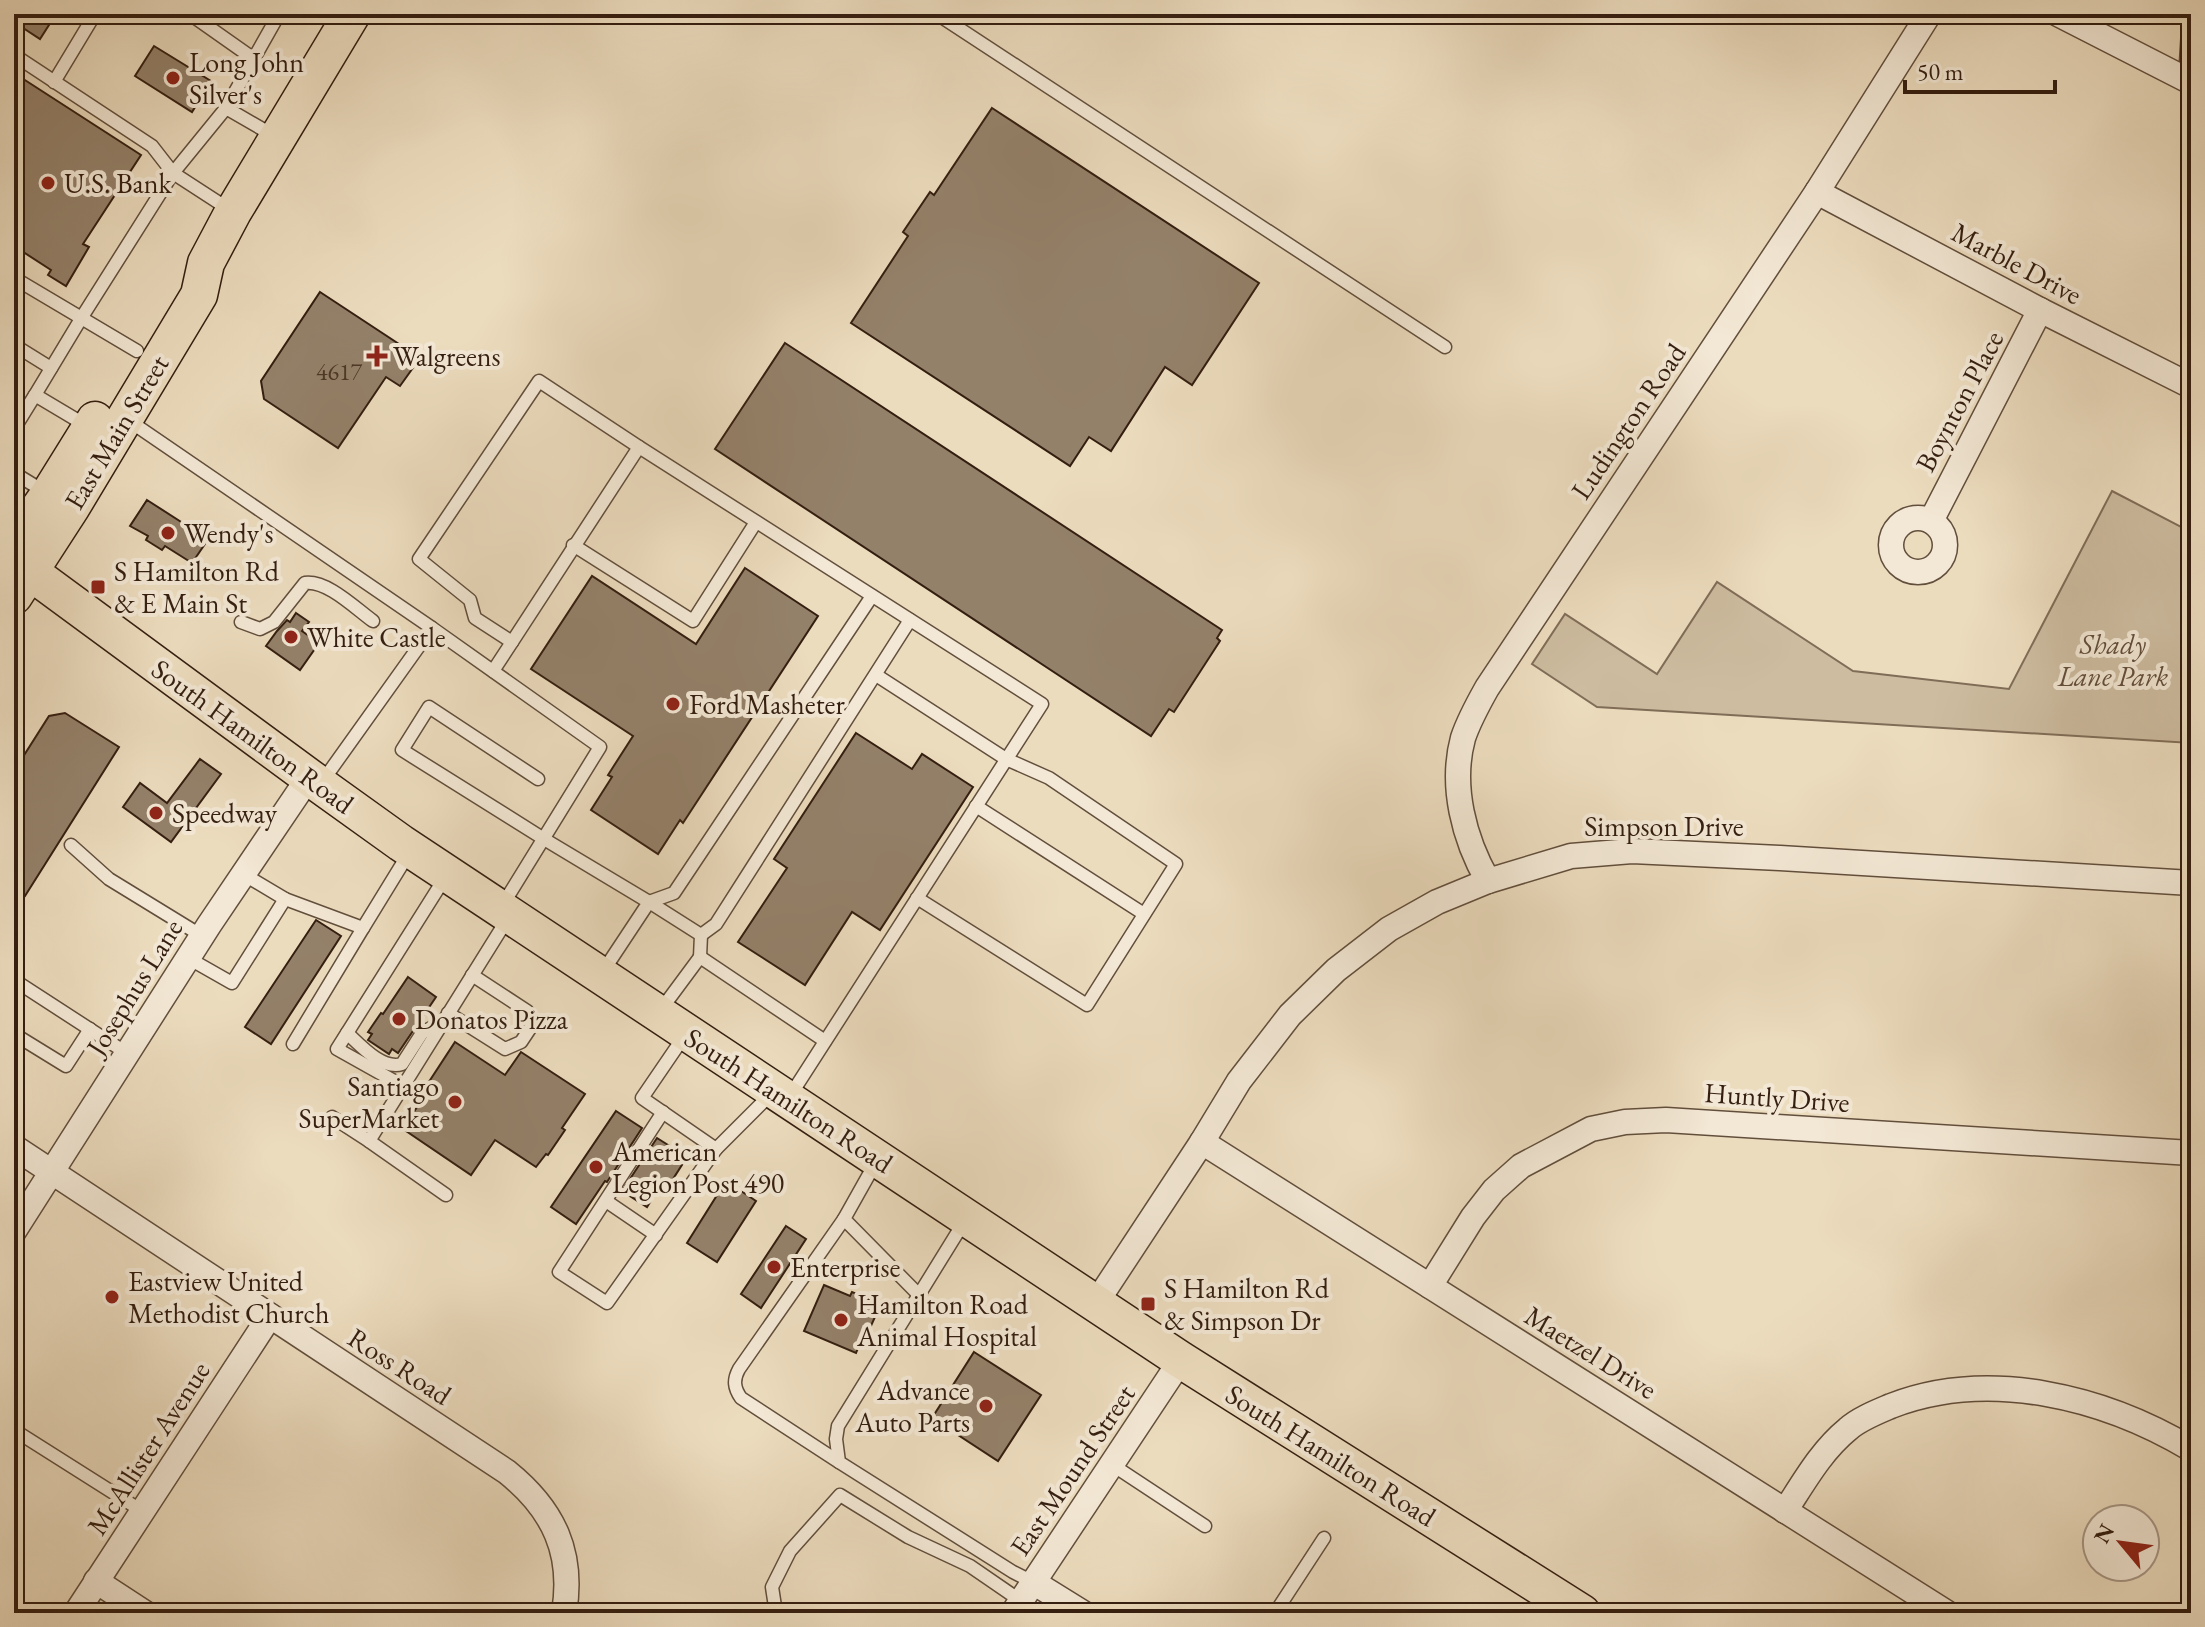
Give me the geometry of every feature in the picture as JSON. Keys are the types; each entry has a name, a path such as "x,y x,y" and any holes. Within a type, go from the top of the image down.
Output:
{"main road":[{"name":"East Main Street","path":"18,568 126,418 199,295 206,263 233,212 352,14"},
{"name":"East Main Street","path":"18,568 49,494 137,351 180,282 206,263"},
{"name":"South Hamilton Road","path":"18,568 411,850 1181,1360 1582,1613"}],"street":[{"name":"Ludington Road","path":"1488,881 1474,857 1463,823 1459,759 1472,714 1817,192 1929,14"},
{"path":"2058,14 2188,81"},
{"name":"Marble Drive","path":"1817,192 2191,386"},
{"name":"Boynton Place","path":"1931,521 2040,310"},
{"name":"Josephus Lane","path":"14,1231 243,874 314,781"},
{"name":"Simpson Drive","path":"1096,1303 1239,1081 1290,1015 1336,970 1389,929 1437,902 1488,881 1571,856 1632,851 2191,883"},
{"name":"Huntly Drive","path":"1430,1286 1473,1217 1494,1190 1521,1166 1591,1129 1625,1122 1666,1120 2191,1153"},
{"name":"Maetzel Drive","path":"1202,1142 1947,1613"},
{"name":"Ross Road","path":"14,1147 517,1480 544,1508 565,1556 567,1583 564,1613"},
{"name":"McAllister Avenue","path":"76,1613 270,1316"},
{"name":"East Mound Street","path":"1022,1598 1181,1360"},
{"path":"1785,1511 1821,1455 1850,1427 1917,1396 1952,1391 2030,1391 2071,1398 2152,1427 2191,1449"},
{"path":"96,1581 145,1613"},
{"path":"1022,1598 1083,1613"}],"lane":[{"path":"54,82 95,14"},
{"path":"190,14 254,59"},
{"path":"14,429 173,173 226,108 279,14"},
{"path":"937,14 1445,347"},
{"path":"2188,81 2189,14"},
{"path":"14,55 152,146 173,173 233,212"},
{"path":"226,108 277,138"},
{"path":"14,278 137,351"},
{"path":"14,345 51,368"},
{"path":"512,642 475,618 470,600 419,559 539,381 1042,704 825,1041 781,1095 716,1149 607,1303 559,1272 663,1112"},
{"path":"35,395 90,428"},
{"path":"126,418 600,747 544,839 472,975 369,1141"},
{"path":"493,671 639,447"},
{"path":"14,473 49,494"},
{"path":"573,545 693,621 756,522"},
{"path":"241,622 260,629 274,622 305,583 312,582 323,585 373,621"},
{"path":"601,976 649,902 674,893 872,596"},
{"path":"701,935 716,924 910,620"},
{"path":"314,781 432,628"},
{"path":"876,675 1006,759 1049,778 1176,864 1087,1005 917,898"},
{"path":"538,779 429,707 402,750 701,935"},
{"path":"976,806 1144,914"},
{"path":"71,845 109,879 202,936"},
{"path":"293,1044 411,850"},
{"path":"243,874 285,899 363,928"},
{"path":"403,1086 337,1049 447,874"},
{"path":"188,958 232,983 285,899"},
{"path":"701,935 700,957 642,1098 716,1149"},
{"path":"700,957 825,1041"},
{"path":"446,1017 505,1049 521,1042 533,1024 527,1011 472,975"},
{"path":"14,980 128,1054"},
{"path":"347,1033 366,1050 388,1065 395,1066 402,1064 422,1033 446,1017"},
{"path":"14,1034 66,1066 90,1029"},
{"path":"332,1117 446,1195"},
{"path":"878,1159 844,1219 739,1369 735,1384 741,1398 1013,1572 1022,1598"},
{"path":"606,1201 656,1235"},
{"path":"839,1462 838,1426 967,1218"},
{"path":"844,1219 919,1295"},
{"path":"14,1430 142,1511"},
{"path":"1111,1464 1205,1526"},
{"path":"776,1613 772,1587 790,1551 840,1495 908,1537 970,1566 1022,1598"},
{"path":"1275,1613 1324,1538"}],"green space":[{"name":"Shady Lane Park","path":"2112,491 2191,532 2191,743 1597,707 1532,664 1565,614 1657,674 1717,582 1853,671 2009,689"}],"building":[{"path":"14,14 56,14 40,39 14,22"},
{"name":"Long John Silver's","path":"154,46 211,81 192,112 135,76"},
{"path":"14,73 141,155 83,244 89,247 66,286 48,275 51,270 14,246"},
{"path":"992,108 1259,283 1192,385 1165,367 1111,451 1089,437 1070,466 851,323 908,236 903,232 930,192 934,195"},
{"name":"Walgreens","path":"320,292 405,348 400,355 415,365 400,386 386,377 338,448 264,399 261,381"},
{"path":"785,343 1222,630 1217,638 1220,641 1174,712 1169,709 1151,736 715,449"},
{"name":"Wendy's","path":"147,500 207,541 192,563 165,546 162,550 146,540 148,536 130,526"},
{"name":"Ford Masheter","path":"745,568 818,616 683,823 680,820 658,854 591,810 612,777 608,775 633,736 531,669 592,576 696,644"},
{"name":"White Castle","path":"296,613 309,622 302,631 319,643 300,670 266,646"},
{"path":"65,713 119,747 25,896 14,890 14,771 49,716"},
{"path":"856,733 912,769 922,754 973,787 880,930 852,912 805,985 738,942 787,868 774,859"},
{"path":"200,759 221,774 171,842 123,807 140,783 167,803"},
{"path":"316,920 341,936 271,1044 245,1027"},
{"name":"Donatos Pizza","path":"408,977 436,997 398,1053 392,1049 389,1054 368,1040 372,1034 368,1032"},
{"path":"455,1042 505,1075 521,1052 585,1094 562,1128 565,1130 536,1167 495,1140 471,1175 403,1129 424,1096 421,1094"},
{"name":"American Legion Post 490","path":"616,1111 642,1128 576,1224 551,1207"},
{"path":"657,1138 687,1157 664,1193 658,1189 647,1207 622,1191"},
{"path":"726,1181 756,1201 717,1262 687,1243"},
{"name":"Enterprise","path":"786,1226 806,1239 761,1308 741,1294"},
{"name":"Hamilton Road Animal Hospital","path":"824,1285 850,1296 852,1292 874,1301 872,1306 879,1308 856,1353 804,1331"},
{"name":"Advance Auto Parts","path":"974,1352 1041,1395 998,1461 932,1418"}],"place":[{"name":"Long John Silver's","path":"173,78"},
{"name":"U.S. Bank","path":"48,183"},
{"name":"Walgreens","path":"377,356"},
{"name":"Wendy's","path":"168,533"},
{"name":"S Hamilton Rd & E Main St","path":"98,587"},
{"name":"White Castle","path":"291,637"},
{"name":"Ford Masheter","path":"673,704"},
{"name":"Speedway","path":"156,813"},
{"name":"Donatos Pizza","path":"399,1019"},
{"name":"Santiago SuperMarket","path":"455,1102"},
{"name":"American Legion Post 490","path":"596,1167"},
{"name":"Enterprise","path":"774,1267"},
{"name":"Eastview United Methodist Church","path":"112,1297"},
{"name":"S Hamilton Rd & Simpson Dr","path":"1148,1304"},
{"name":"Hamilton Road Animal Hospital","path":"841,1320"},
{"name":"Advance Auto Parts","path":"986,1406"}]}
